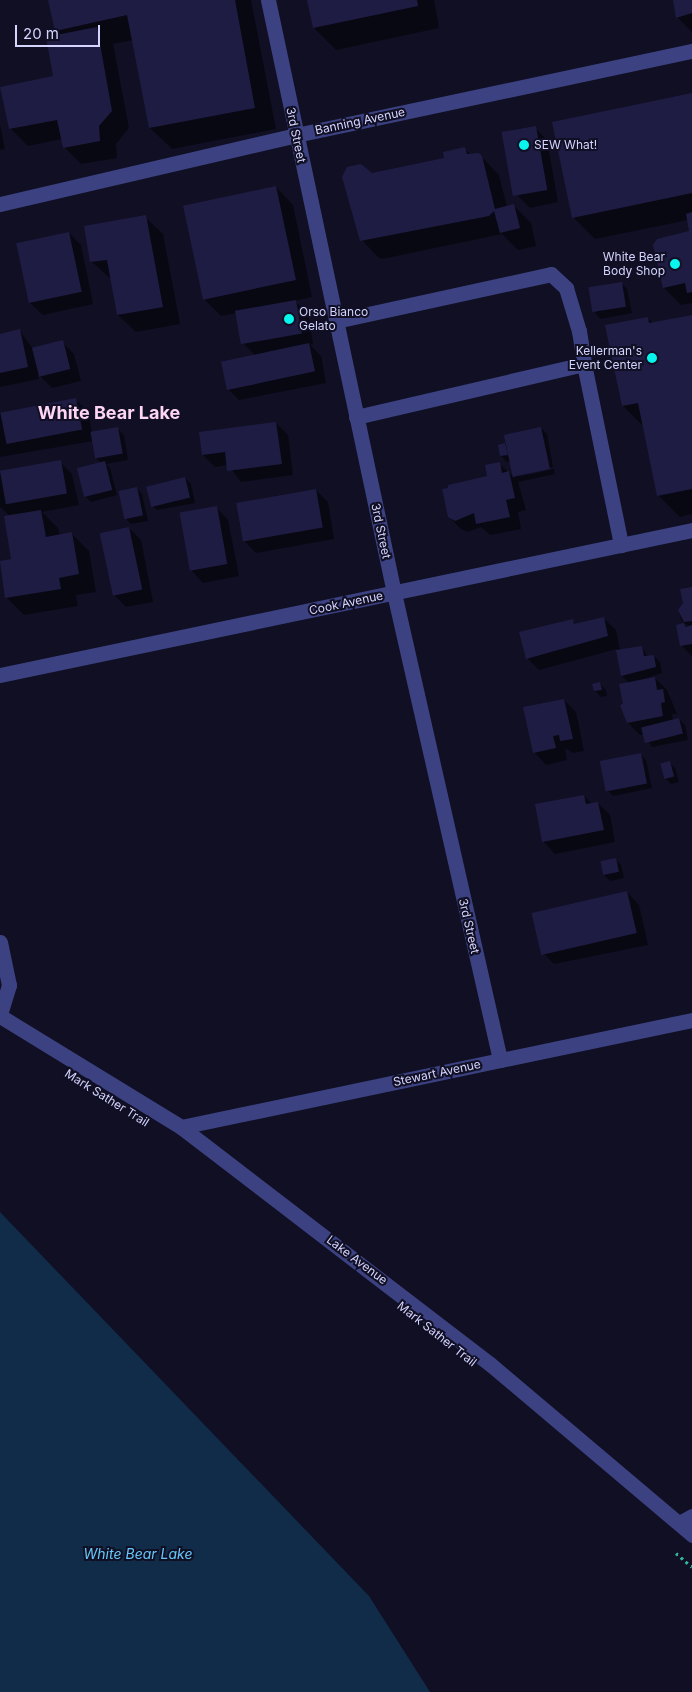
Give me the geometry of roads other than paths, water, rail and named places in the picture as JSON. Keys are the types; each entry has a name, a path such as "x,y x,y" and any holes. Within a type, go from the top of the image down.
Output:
{"street":[{"name":"3rd Street","path":"268,0 394,593 500,1060"},
{"name":"Banning Avenue","path":"0,204 296,135 692,51"},
{"path":"336,321 551,274 566,288 584,364 621,545"},
{"path":"356,418 584,364"},
{"name":"Cook Avenue","path":"0,675 692,530"},
{"path":"0,942 9,985 0,1015"},
{"name":"Lake Avenue","path":"0,1015 181,1127 490,1364 685,1519 692,1535"},
{"name":"Stewart Avenue","path":"181,1127 692,1020"}],"water":[{"name":"White Bear Lake","path":"0,1212 369,1596 430,1692 0,1692"}],"place":[{"name":"SEW What!","path":"524,145"},
{"name":"White Bear Body Shop","path":"675,264"},
{"name":"Orso Bianco Gelato","path":"289,319"},
{"name":"Kellerman's Event Center","path":"652,358"}],"district":[{"name":"White Bear Lake","path":"109,413"}]}
